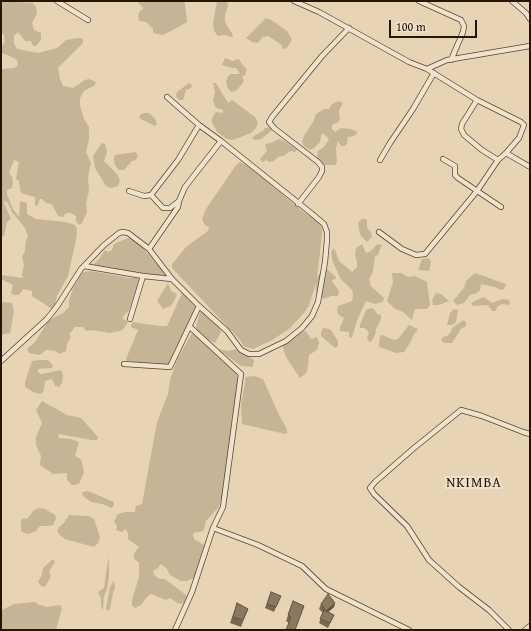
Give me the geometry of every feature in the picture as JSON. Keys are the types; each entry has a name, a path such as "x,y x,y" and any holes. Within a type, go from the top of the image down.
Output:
{"street":[{"path":"57,1 88,20"},
{"path":"294,1 319,12 409,62 427,69 477,100 521,122 524,125 519,138 506,154 498,160 477,191 425,254 416,255 402,249 379,232"},
{"path":"419,1 461,20 464,26 463,32 451,60"},
{"path":"512,1 530,19"},
{"path":"298,204 319,177 322,167 318,162 274,128 269,122 322,56 349,28"},
{"path":"427,69 451,60 530,46"},
{"path":"380,160 434,73"},
{"path":"1,361 47,319 84,266 104,245 119,233 123,232 128,233 149,249 172,279 227,331 241,350 249,354 259,354 286,341 302,328 312,316 318,302 327,240 327,232 324,224 166,97"},
{"path":"477,100 462,124 461,129 464,135 482,150 498,160"},
{"path":"129,192 144,196 151,195 178,160 199,125"},
{"path":"149,249 172,218 178,207 185,187 221,141"},
{"path":"506,154 530,167"},
{"path":"443,159 455,166 455,175 458,178 501,207"},
{"path":"151,195 163,208 170,208 179,201"},
{"path":"84,266 142,276 172,279"},
{"path":"130,319 142,276"},
{"path":"124,364 170,367 199,306"},
{"path":"175,630 192,592 213,528 225,500 241,374 190,327"},
{"path":"509,630 489,610 459,587 429,560 407,526 374,494 370,488 374,482 461,410 482,416 530,434"},
{"path":"213,528 258,545 302,566 326,589 409,630"},
{"path":"525,630 530,626"}],"shaded area":[{"path":"1,1 33,3 36,7 37,14 32,23 34,30 41,33 41,40 36,46 33,46 31,41 25,41 18,32 14,36 14,43 17,49 38,53 57,48 66,40 78,38 83,39 83,43 58,68 60,79 63,86 73,88 85,80 89,79 96,82 95,85 84,91 80,98 80,105 84,119 89,127 89,139 86,152 91,163 88,177 89,191 86,203 87,212 82,223 79,225 76,221 76,216 71,213 66,213 63,217 58,216 52,204 46,203 42,199 40,199 37,206 35,205 35,197 23,194 20,190 19,181 16,179 19,162 14,160 9,173 12,177 13,184 12,188 7,190 7,194 13,209 19,217 20,201 27,203 27,214 36,219 65,222 75,225 77,229 68,276 52,309 32,296 32,291 23,289 19,295 14,295 11,293 13,285 1,279 1,275 23,278 22,274 24,265 22,257 28,237 25,228 12,212 8,203 4,201 11,219 7,222 4,236 1,237 1,69 14,68 18,65 17,60 1,53 1,48 5,41 4,35 1,32"},
{"path":"136,1 183,1 185,3 187,22 163,35 153,33 153,29 146,22 139,21 139,12 144,8"},
{"path":"217,1 227,1 228,5 225,22 233,35 232,37 225,35 218,36 214,31 213,23"},
{"path":"266,18 287,31 292,40 286,49 282,48 282,45 268,36 263,37 258,43 252,42 246,38"},
{"path":"225,58 233,61 237,59 240,60 247,69 245,75 242,77 244,80 242,84 236,91 231,92 227,87 226,82 228,76 231,74 240,74 236,68 222,65"},
{"path":"189,83 192,85 191,88 186,90 183,100 179,100 176,96 177,92"},
{"path":"213,83 216,83 228,103 232,100 255,117 258,123 256,128 251,133 233,140 227,139 217,132 212,122 212,118 216,112 223,113 223,110 216,108 213,101 215,92"},
{"path":"339,101 343,103 339,110 340,119 332,125 332,129 335,132 341,128 351,129 358,132 354,136 348,137 345,146 341,146 338,141 336,148 337,162 335,165 325,165 317,158 318,151 324,147 329,139 323,133 320,142 310,150 304,146 302,142 316,114 324,109 329,109 332,104"},
{"path":"149,113 154,117 157,124 155,126 139,118 140,115"},
{"path":"270,127 272,129 270,132 261,139 255,140 252,138 265,128"},
{"path":"279,139 297,150 278,157 274,161 270,162 266,160 263,162 260,159 267,151 265,144"},
{"path":"102,143 105,144 107,152 104,161 117,174 120,180 118,186 111,188 106,186 95,168 93,156"},
{"path":"135,152 138,155 136,160 132,161 124,170 119,170 115,165 115,155"},
{"path":"240,162 251,168 302,211 319,222 322,228 322,235 317,278 322,269 327,269 336,277 336,279 332,281 339,291 338,296 331,296 324,299 316,292 316,284 309,305 304,313 289,329 272,340 253,349 243,346 241,341 172,268 172,264 186,247 208,231 209,227 205,225 202,219 206,209 236,165"},
{"path":"363,218 367,220 367,228 371,232 372,237 367,242 361,236 359,230 358,223"},
{"path":"128,238 136,241 141,246 166,276 108,270 92,266 105,250 108,252 112,250 114,244"},
{"path":"362,244 366,253 371,251 376,245 382,244 378,255 375,256 373,272 369,279 371,286 384,298 383,302 375,304 366,301 358,318 352,337 349,338 349,332 340,331 344,318 337,312 338,306 352,301 352,290 340,278 331,253 333,248 339,261 352,272 357,267 355,255 356,248"},
{"path":"429,258 431,262 429,271 418,270 422,259"},
{"path":"91,271 138,278 140,280 128,312 122,318 128,322 124,328 120,331 109,333 93,330 86,331 83,327 75,327 69,334 71,337 67,344 66,351 59,354 56,351 46,350 40,355 29,353 27,349 35,342 49,320 63,313 69,307 69,301 73,288 83,272"},
{"path":"392,273 401,273 408,277 415,276 427,282 430,305 427,309 415,309 412,320 403,312 395,309 387,301 393,282"},
{"path":"475,273 506,284 504,289 501,290 481,284 480,290 477,293 470,295 464,303 457,305 453,301 464,288 466,281"},
{"path":"168,283 171,291 177,294 171,306 163,309 157,301"},
{"path":"182,293 196,308 169,365 127,361 126,359 138,330 131,327 132,322 167,326"},
{"path":"436,293 441,294 449,301 439,305 433,305 432,300"},
{"path":"484,297 492,303 503,299 509,300 510,303 509,305 502,304 497,307 496,311 492,311 488,305 473,306 471,303"},
{"path":"1,302 12,303 14,311 10,333 1,335"},
{"path":"371,308 374,309 377,314 381,315 381,319 371,342 368,341 367,337 369,333 364,328 360,328 360,325 366,310"},
{"path":"454,309 458,310 456,322 452,325 447,325 450,313"},
{"path":"200,312 203,312 220,328 221,332 215,343 208,340 197,330 196,326"},
{"path":"464,320 466,322 466,326 461,329 452,343 444,343 441,340 451,332 452,328"},
{"path":"409,325 418,329 404,352 396,353 379,347 380,336 382,335 394,340 398,339"},
{"path":"323,328 331,330 338,341 338,346 335,348 321,336"},
{"path":"306,331 311,339 317,337 319,343 317,350 309,355 306,373 300,378 286,357 282,345"},
{"path":"192,333 230,364 238,373 223,495 218,508 206,521 204,530 193,534 194,539 204,545 194,578 187,581 181,581 170,575 167,569 161,564 153,571 154,575 160,579 165,579 186,595 187,599 184,603 179,604 170,598 166,600 151,594 141,605 135,608 132,605 132,600 139,577 139,563 134,559 134,554 139,547 128,539 128,533 125,529 122,532 116,530 117,526 114,521 118,514 135,512 136,506 142,504 157,422 168,394 170,380 177,360"},
{"path":"218,349 229,351 237,349 254,360 253,367 241,366"},
{"path":"48,360 53,365 52,368 38,369 38,372 41,374 61,370 63,375 62,383 59,387 55,386 52,379 45,381 44,390 41,394 33,392 25,387 25,382 32,361"},
{"path":"254,376 263,379 287,429 287,433 285,434 242,424 241,404 246,377"},
{"path":"42,401 67,415 81,418 98,437 97,440 92,440 59,434 58,438 71,439 79,442 75,456 81,459 84,472 79,484 72,485 67,480 67,473 53,474 40,465 41,456 36,445 36,437 42,423 36,410"},
{"path":"88,491 114,502 114,505 112,508 91,502 83,496 82,492"},
{"path":"39,508 45,509 55,515 56,518 53,525 40,526 36,531 28,534 21,531 22,519 27,519 34,510"},
{"path":"69,515 88,516 94,519 100,537 98,543 94,547 65,539 60,535 57,531"},
{"path":"109,557 109,577 104,596 103,610 101,607 101,598 98,592 104,588"},
{"path":"53,559 55,562 49,572 51,576 45,587 41,586 38,582 43,568"},
{"path":"114,581 115,588 110,609 108,611 106,608 110,587"},
{"path":"35,602 47,607 60,605 62,608 56,630 1,629 2,610 14,604"}],"building":[{"path":"271,592 281,596 276,607 267,604"},
{"path":"328,594 335,603 326,611 321,604"},
{"path":"293,601 304,606 295,630 286,630 291,617 288,615"},
{"path":"237,603 248,609 243,620 233,617"},
{"path":"324,610 334,615 330,623 320,619"}],"district":[{"name":"NKIMBA","path":"474,483"}]}
